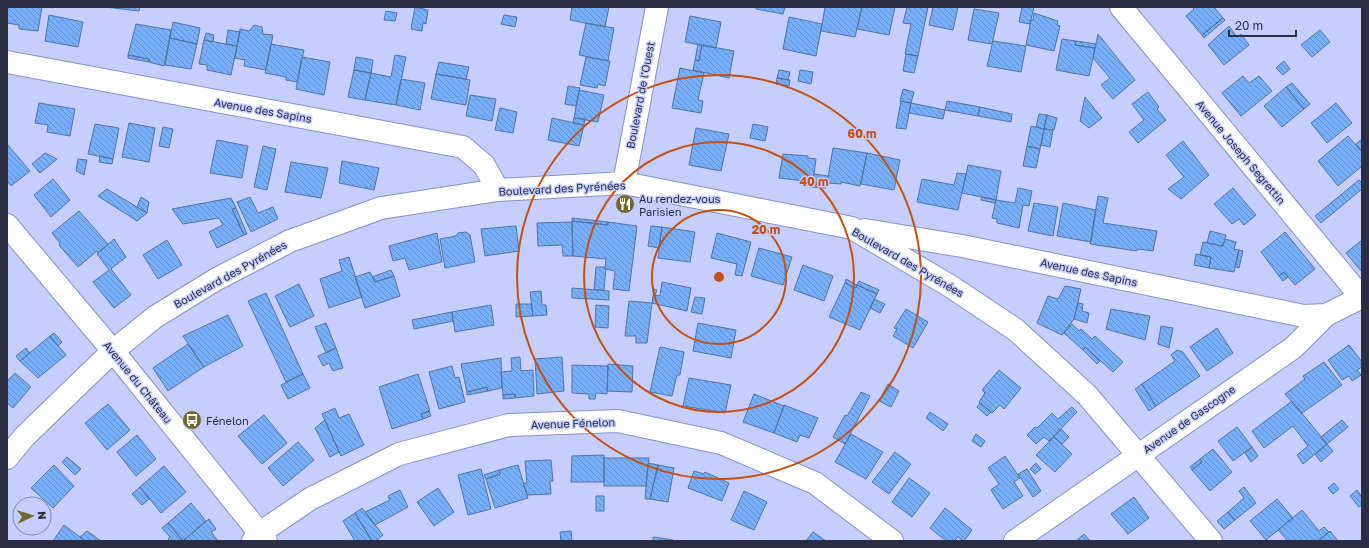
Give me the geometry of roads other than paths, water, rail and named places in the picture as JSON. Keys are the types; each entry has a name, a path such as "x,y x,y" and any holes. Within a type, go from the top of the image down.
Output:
{"street":[{"name":"Boulevard de l'Ouest","path":"624,183 657,7"},
{"name":"Avenue Joseph Segrettin","path":"1121,7 1362,297"},
{"name":"Avenue des Sapins","path":"7,62 463,147 484,165 498,190"},
{"name":"Boulevard des Pyrénées","path":"7,458 24,437 113,350 155,317 215,280 290,241 381,208 498,190 624,183 852,228 950,286 1016,330 1087,395 1211,541"},
{"name":"Avenue du Château","path":"7,225 113,350 260,538"},
{"name":"Avenue des Sapins","path":"852,228 962,246 1304,316 1326,315"},
{"name":"Avenue de Gascogne","path":"1015,541 1138,454 1293,348 1326,315 1362,297"},
{"name":"Avenue Fénelon","path":"260,538 310,500 399,454 509,425 618,421 720,443 815,483 892,541"}],"place":[{"name":"Au rendez-vous Parisien","path":"625,204"},
{"name":"Fénelon","path":"192,420"}]}
